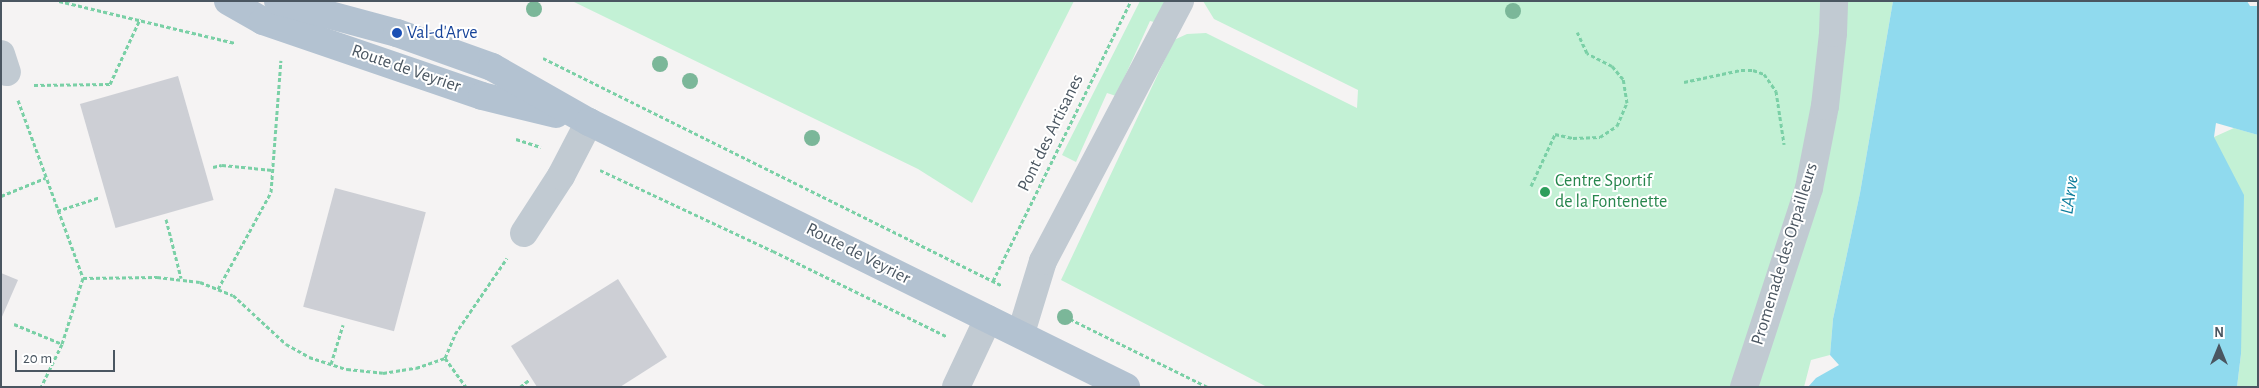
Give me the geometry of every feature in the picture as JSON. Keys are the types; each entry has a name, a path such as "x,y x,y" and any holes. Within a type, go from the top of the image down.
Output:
{"main road":[{"name":"Route de Veyrier","path":"228,1 262,20 482,96 589,122"},
{"name":"Route de Veyrier","path":"278,1 396,33 492,67 589,122 988,319 1021,333 1126,387"}],"street":[{"path":"1021,333 1043,261 1180,1"},
{"name":"Promenade des Orpailleurs","path":"1744,387 1809,188 1825,106 1834,1"},
{"path":"524,233 560,176 589,122"},
{"path":"956,387 988,319"}],"path":[{"name":"Pont des Artisanes","path":"994,279 1131,1"},
{"path":"7,72 27,85 110,84 140,19"},
{"path":"1531,186 1556,134 1573,138 1600,138 1617,126 1627,102 1623,79 1612,66 1587,53 1577,32"},
{"path":"537,54 994,279 1030,299 1208,387"},
{"path":"218,289 271,192 281,60"},
{"path":"1684,82 1741,70 1753,70 1764,74 1776,92 1784,148"},
{"path":"7,72 83,278 62,344 41,387"},
{"path":"213,167 222,165 272,170"},
{"path":"1,196 45,178"},
{"path":"57,211 100,197"},
{"path":"166,219 181,278"},
{"path":"83,278 181,278 200,282 233,296 286,344 309,357 347,369 383,373 416,368 445,358 456,334 524,233"},
{"path":"14,324 62,344"},
{"path":"332,364 343,325"},
{"path":"445,358 466,387"},
{"path":"520,387 529,380"}],"green space":[{"path":"572,1 1074,1 972,203 918,169"},
{"path":"1140,1 1167,1 1158,23 1150,21 1116,96 1107,93 1076,162 1062,155"},
{"path":"1203,1 1893,1 1860,193 1833,319 1830,355 1811,360 1804,387 1267,387 1061,280 1174,40 1187,34 1206,33 1357,108 1358,90 1214,19"},
{"path":"2234,128 2258,135 2258,387 2237,387 2241,354 2214,137"}],"water":[{"name":"L'Arve","path":"1893,1 2247,1 2250,6 2258,6 2258,135 2216,123 2214,137 2244,195 2241,354 2237,387 1808,387 1816,378 1839,365 1830,355 1833,319 1860,193"}],"building":[{"path":"178,76 214,200 116,228 80,104"},
{"path":"335,188 426,212 394,331 303,307"},
{"path":"1,273 18,280 1,319"},
{"path":"618,279 667,357 620,387 537,387 511,346"}],"place":[{"name":"Val-d'Arve","path":"397,33"},
{"name":"Centre Sportif de la Fontenette","path":"1545,192"}]}
